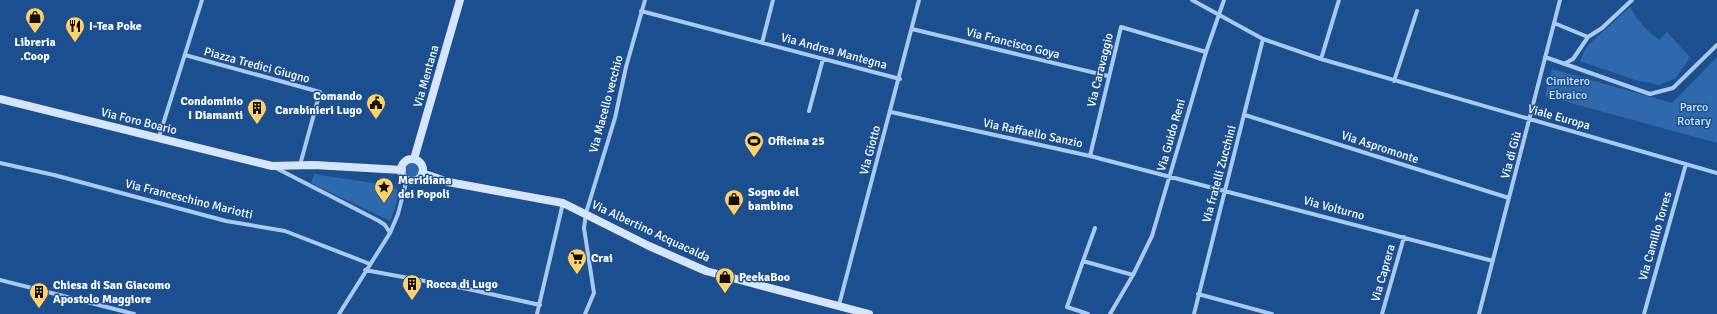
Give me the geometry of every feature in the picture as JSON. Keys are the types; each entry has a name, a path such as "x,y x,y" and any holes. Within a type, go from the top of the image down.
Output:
{"main road":[{"name":"Via Mentana","path":"414,159 460,0"},
{"name":"Via Foro Boario","path":"0,99 272,166 300,165 402,170"},
{"path":"414,159 420,163 422,173 416,180 407,179 403,175 402,170 406,162 414,159"},
{"name":"Via Albertino Acquacalda","path":"422,173 448,182 563,203 586,213 649,246 706,271 870,314"}],"street":[{"path":"159,137 202,0"},
{"name":"Via Macello vecchio","path":"585,314 594,292 584,228 586,213 615,118 626,67 644,0"},
{"path":"762,43 773,0"},
{"name":"Via Giotto","path":"839,305 900,79 919,0"},
{"name":"Viale Europa","path":"1192,0 1218,16 1263,39 1321,59 1717,173"},
{"name":"Via Guido Reni","path":"1112,314 1152,236 1206,52 1224,0"},
{"path":"1321,59 1340,0"},
{"name":"Via di Giù","path":"1479,314 1560,0"},
{"path":"1563,64 1573,59 1588,37 1602,28 1632,0"},
{"name":"Via Andrea Mantegna","path":"641,11 900,79"},
{"path":"1394,81 1417,11"},
{"path":"1554,23 1588,37"},
{"name":"Via Caravaggio","path":"1090,156 1121,27 1206,52"},
{"name":"Via Francisco Goya","path":"912,29 1108,76"},
{"name":"Via fratelli Zucchini","path":"1194,314 1263,39"},
{"path":"1545,57 1650,94 1673,88 1717,45"},
{"name":"Piazza Tredici Giugno","path":"185,55 320,92 300,165"},
{"path":"809,111 823,58"},
{"name":"Via Raffaello Sanzio","path":"891,112 1090,156 1170,176"},
{"name":"Via Aspromonte","path":"1245,115 1510,198"},
{"name":"Via Franceschino Mariotti","path":"0,163 54,175 226,221 285,231 370,264"},
{"name":"Via Camillo Torres","path":"1644,314 1686,164"},
{"name":"Via Foro Boario","path":"272,166 379,221 390,233"},
{"name":"Via Volturno","path":"1170,176 1493,261"},
{"path":"339,314 364,272 390,233 398,214 407,179"},
{"path":"537,314 563,203"},
{"path":"1088,314 1067,307 1095,228"},
{"name":"Via Caprera","path":"1382,314 1404,237"},
{"path":"1082,262 1133,275"},
{"path":"364,272 429,281 540,305"},
{"path":"0,280 134,314"},
{"path":"1198,294 1272,314"}],"green space":[{"path":"1630,7 1636,17 1654,36 1659,40 1667,32 1690,57 1676,78 1659,85 1635,80 1580,61 1587,46"},
{"path":"1717,57 1717,143 1545,96 1552,69 1672,103"},
{"path":"412,163 417,165 419,170 417,175 412,177 407,175 405,170 407,165"},
{"path":"314,174 393,186 397,189 397,197 396,205 390,221 311,183"}],"place":[{"name":"Libreria .Coop","path":"35,34"},
{"name":"I-Tea Poke","path":"75,43"},
{"name":"Comando Carabinieri Lugo","path":"376,120"},
{"name":"Condominio I Diamanti","path":"257,125"},
{"name":"Officina 25","path":"754,158"},
{"name":"Meridiana dei Popoli","path":"384,204"},
{"name":"Sogno del bambino","path":"734,216"},
{"name":"Crai","path":"577,275"},
{"name":"PeekaBoo","path":"725,294"},
{"name":"Rocca di Lugo","path":"412,301"},
{"name":"Chiesa di San Giacomo Apostolo Maggiore","path":"39,309"}],"park label":[{"name":"Cimitero Ebraico","path":"1568,88"},
{"name":"Parco Rotary","path":"1694,114"}]}
